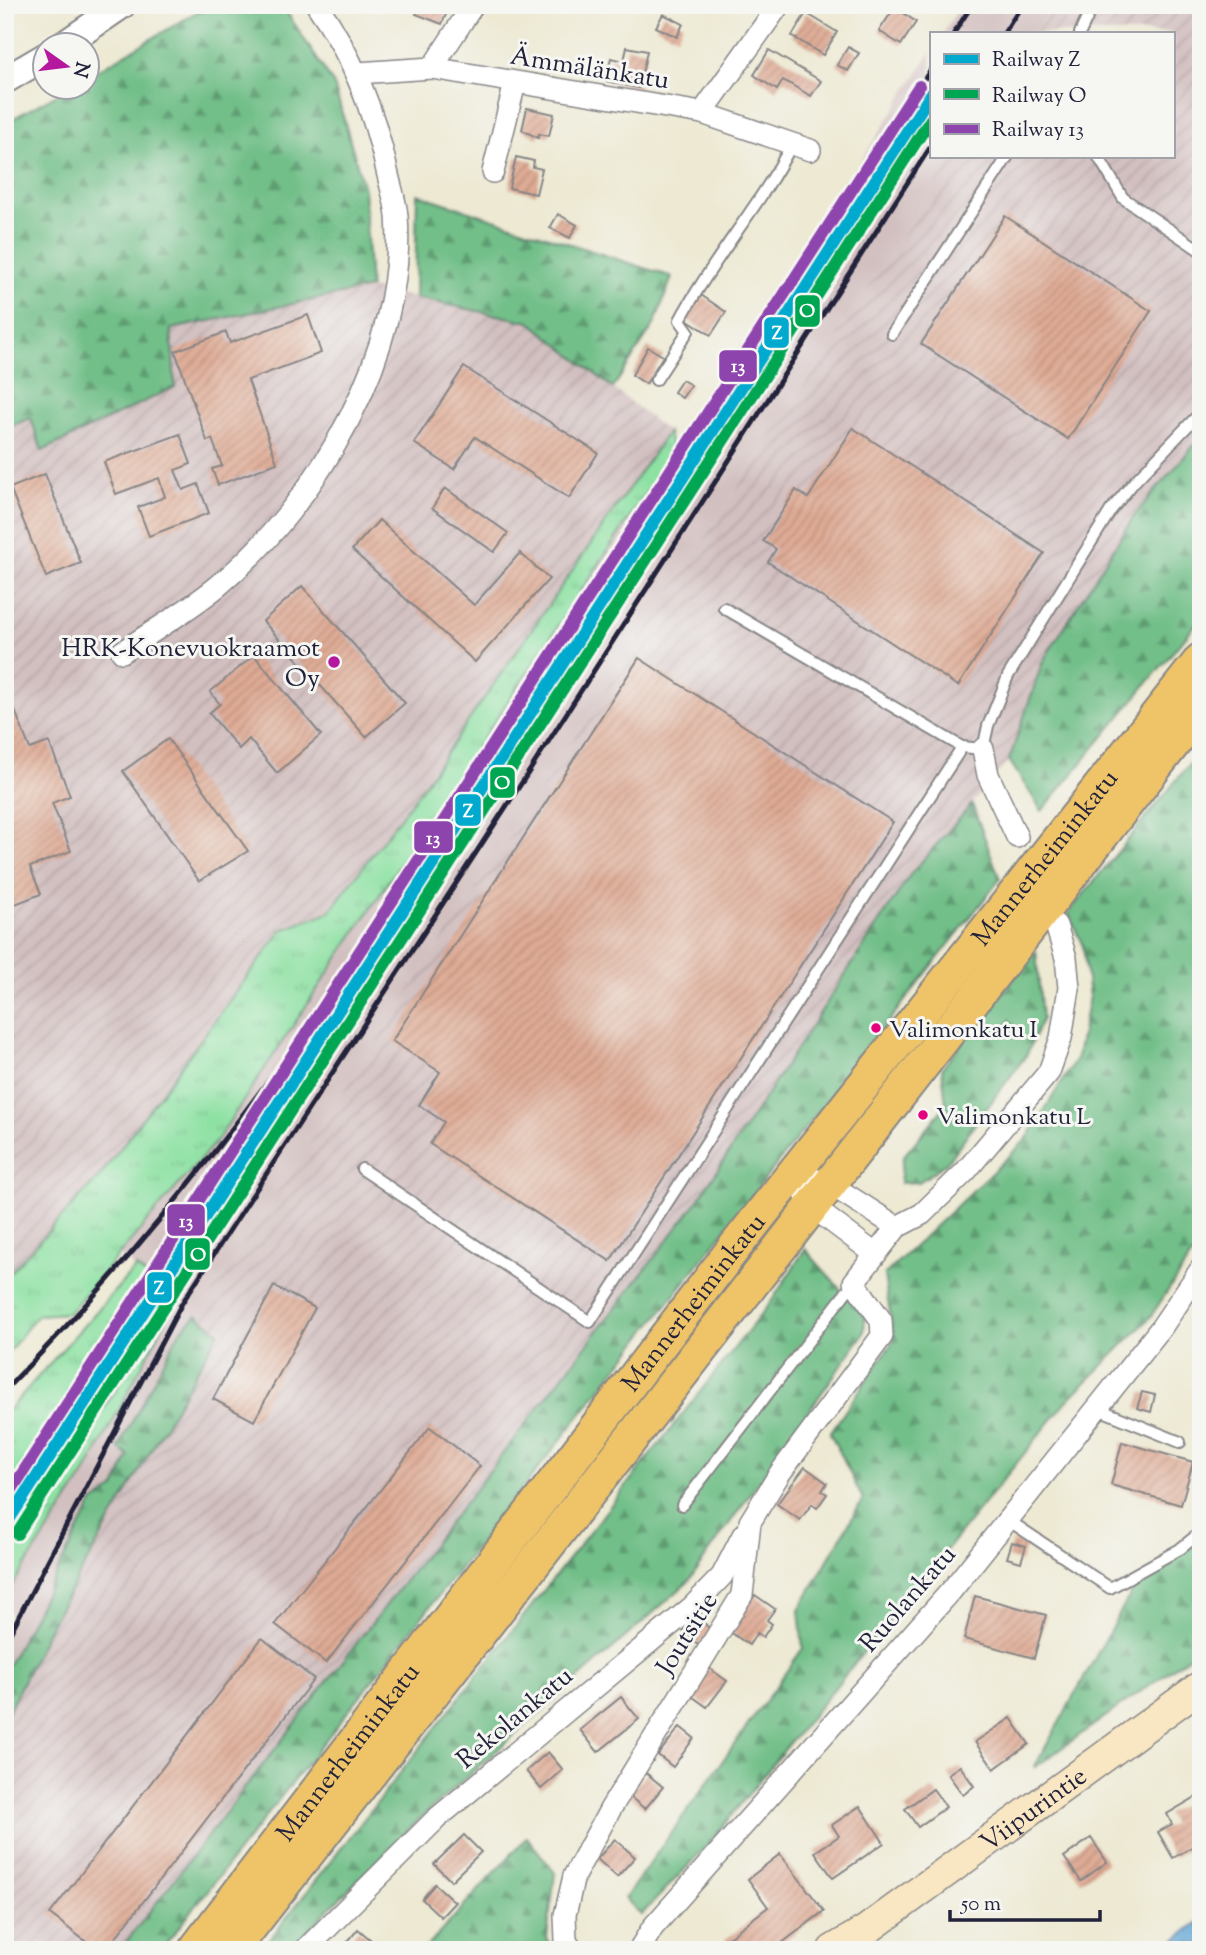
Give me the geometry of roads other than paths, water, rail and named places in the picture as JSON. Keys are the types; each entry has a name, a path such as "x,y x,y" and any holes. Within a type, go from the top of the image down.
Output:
{"main road":[{"name":"Mannerheiminkatu","path":"195,1950 793,1173 1201,660"},
{"name":"Mannerheiminkatu","path":"232,1950 819,1194 1201,708"},
{"name":"Viipurintie","path":"833,1950 855,1940 1201,1686"}],"street":[{"path":"82,32 122,5"},
{"path":"122,652 219,585 288,515 336,446 377,361 394,277 397,216 382,146 357,73 317,5"},
{"path":"432,68 473,5"},
{"path":"702,113 779,5"},
{"path":"5,80 32,64"},
{"name":"Ämmälänkatu","path":"357,73 432,68 702,113 801,147"},
{"path":"493,172 515,83"},
{"path":"973,748 1017,836"},
{"path":"854,1282 897,1227 922,1214 965,1172 1049,1072 1061,1038 1069,988 1066,958 1056,925"},
{"path":"793,1173 819,1194 875,1254"},
{"path":"819,1194 897,1227"},
{"name":"Ruolankatu","path":"639,1950 653,1927 951,1591 1161,1328 1201,1269"},
{"name":"Joutsitie","path":"572,1950 566,1941 565,1915 574,1876 611,1808 742,1595 750,1522 780,1473 882,1336 881,1320 854,1282"},
{"name":"Rekolankatu","path":"304,1950 436,1819 692,1607 722,1576 750,1522"}],"lane":[{"path":"1080,32 1093,5"},
{"path":"656,380 688,331 680,320 697,288 801,147"},
{"path":"892,334 1007,158"},
{"path":"1099,158 1124,198 1201,251"},
{"path":"362,1169 590,1322 988,726 1008,677 1111,510 1201,412"},
{"path":"724,608 973,748"},
{"path":"682,1505 854,1282"},
{"path":"1096,1408 1180,1442"},
{"path":"1008,1520 1110,1588 1180,1549 1201,1532"}],"water":[{"path":"1201,1920 1201,1950 1162,1950"}],"railway":[{"path":"955,32 972,5"},
{"path":"1005,32 1022,5"},
{"path":"5,1390 85,1305 160,1219 301,1036 930,71"},
{"path":"5,1643 182,1303 532,767 930,148"}],"rail line":[{"name":"13","path":"5,1500 919,86"},
{"name":"Z","path":"5,1526 930,96"},
{"name":"O","path":"17,1534 930,121"}],"place":[{"name":"HRK-Konevuokraamot Oy","path":"334,662"},
{"name":"Valimonkatu I","path":"876,1028"},
{"name":"Valimonkatu L","path":"923,1115"}]}
